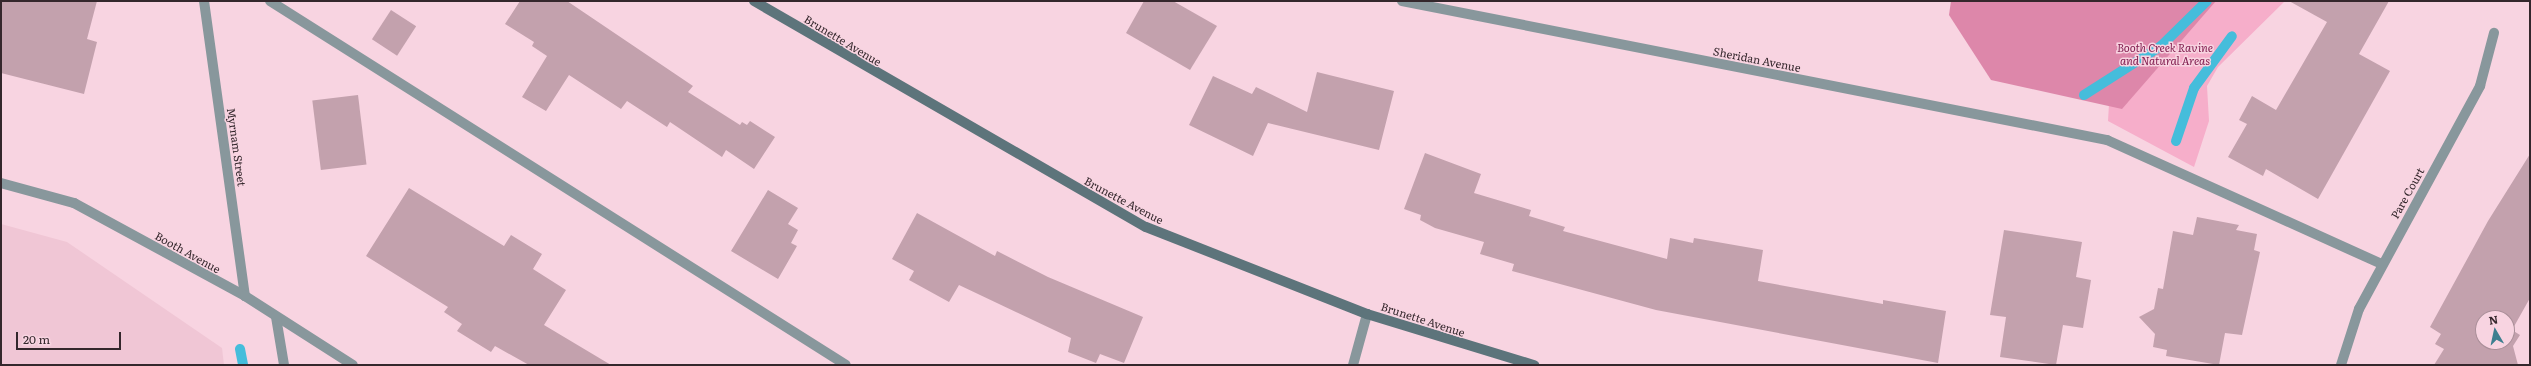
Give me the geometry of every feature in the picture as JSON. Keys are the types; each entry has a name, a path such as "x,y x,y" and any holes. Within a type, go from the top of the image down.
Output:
{"main road":[{"name":"Brunette Avenue","path":"754,1 1146,227 1367,314 1534,365"}],"street":[{"name":"Myrnam Street","path":"204,1 245,296"},
{"path":"270,1 846,365"},
{"name":"Sheridan Avenue","path":"1402,1 2107,140 2382,264"},
{"name":"Pare Court","path":"2341,365 2359,309 2382,264 2480,86 2494,33"},
{"name":"Booth Avenue","path":"1,183 74,203 245,296 353,365"},
{"path":"1353,365 1367,314"},
{"path":"276,317 284,365"}],"shaded area":[{"path":"1,224 67,242 222,348 224,365 1,365"}],"green space":[{"path":"1951,1 2216,1 2122,109 1991,80 1949,15"},
{"name":"Booth Creek Ravine and Natural Areas","path":"2115,1 2285,1 2218,67 2207,86 2209,121 2194,167 2108,121"}],"building":[{"path":"1,1 97,1 87,39 97,42 84,94 1,73"},
{"path":"520,1 567,1 693,86 688,92 740,125 742,122 747,125 750,121 775,137 754,169 726,150 722,157 670,122 667,127 627,101 621,109 569,75 546,111 522,97 547,56 532,46 534,42 505,24"},
{"path":"1144,1 1173,1 1217,26 1190,70 1126,33"},
{"path":"2289,1 2389,1 2359,54 2390,71 2318,199 2266,169 2263,176 2228,157 2247,124 2239,120 2252,96 2276,110 2327,22"},
{"path":"391,10 416,26 397,56 372,39"},
{"path":"1317,72 1394,91 1379,150 1268,123 1253,156 1189,125 1213,76 1252,94 1256,87 1307,112"},
{"path":"358,95 367,164 321,170 312,101"},
{"path":"1425,153 1481,174 1474,193 1531,210 1529,216 1565,227 1563,231 1667,259 1670,238 1693,243 1694,238 1763,250 1758,281 1883,304 1883,300 1946,311 1938,363 1656,310 1512,271 1514,264 1480,254 1484,242 1435,228 1420,220 1421,215 1404,209"},
{"path":"2530,154 2530,298 2515,325 2515,310 2475,310 2475,350 2514,350 2518,365 2434,365 2444,349 2435,344 2441,334 2430,327 2488,221"},
{"path":"409,188 504,246 511,235 542,254 533,269 566,290 544,325 611,365 529,365 495,346 491,352 457,331 462,324 444,312 448,307 366,256"},
{"path":"768,190 798,208 788,224 798,230 791,243 797,246 778,279 731,251"},
{"path":"917,213 995,256 997,251 1048,277 1143,317 1124,363 1100,354 1096,363 1068,352 1071,338 959,285 949,302 909,280 914,271 892,259"},
{"path":"2197,217 2239,225 2236,230 2257,234 2254,250 2260,252 2242,335 2225,333 2219,365 2166,356 2167,350 2153,347 2155,334 2139,317 2154,309 2158,288 2163,289 2173,231 2193,235"},
{"path":"2004,230 2082,242 2076,277 2091,280 2083,328 2063,325 2056,365 2000,357 2006,317 1990,315"},
{"path":"2515,332 2520,335 2515,343"}],"waterway":[{"path":"2084,95 2161,46 2207,1"},
{"path":"2176,141 2194,88 2232,36"},
{"path":"240,349 243,365"}]}
